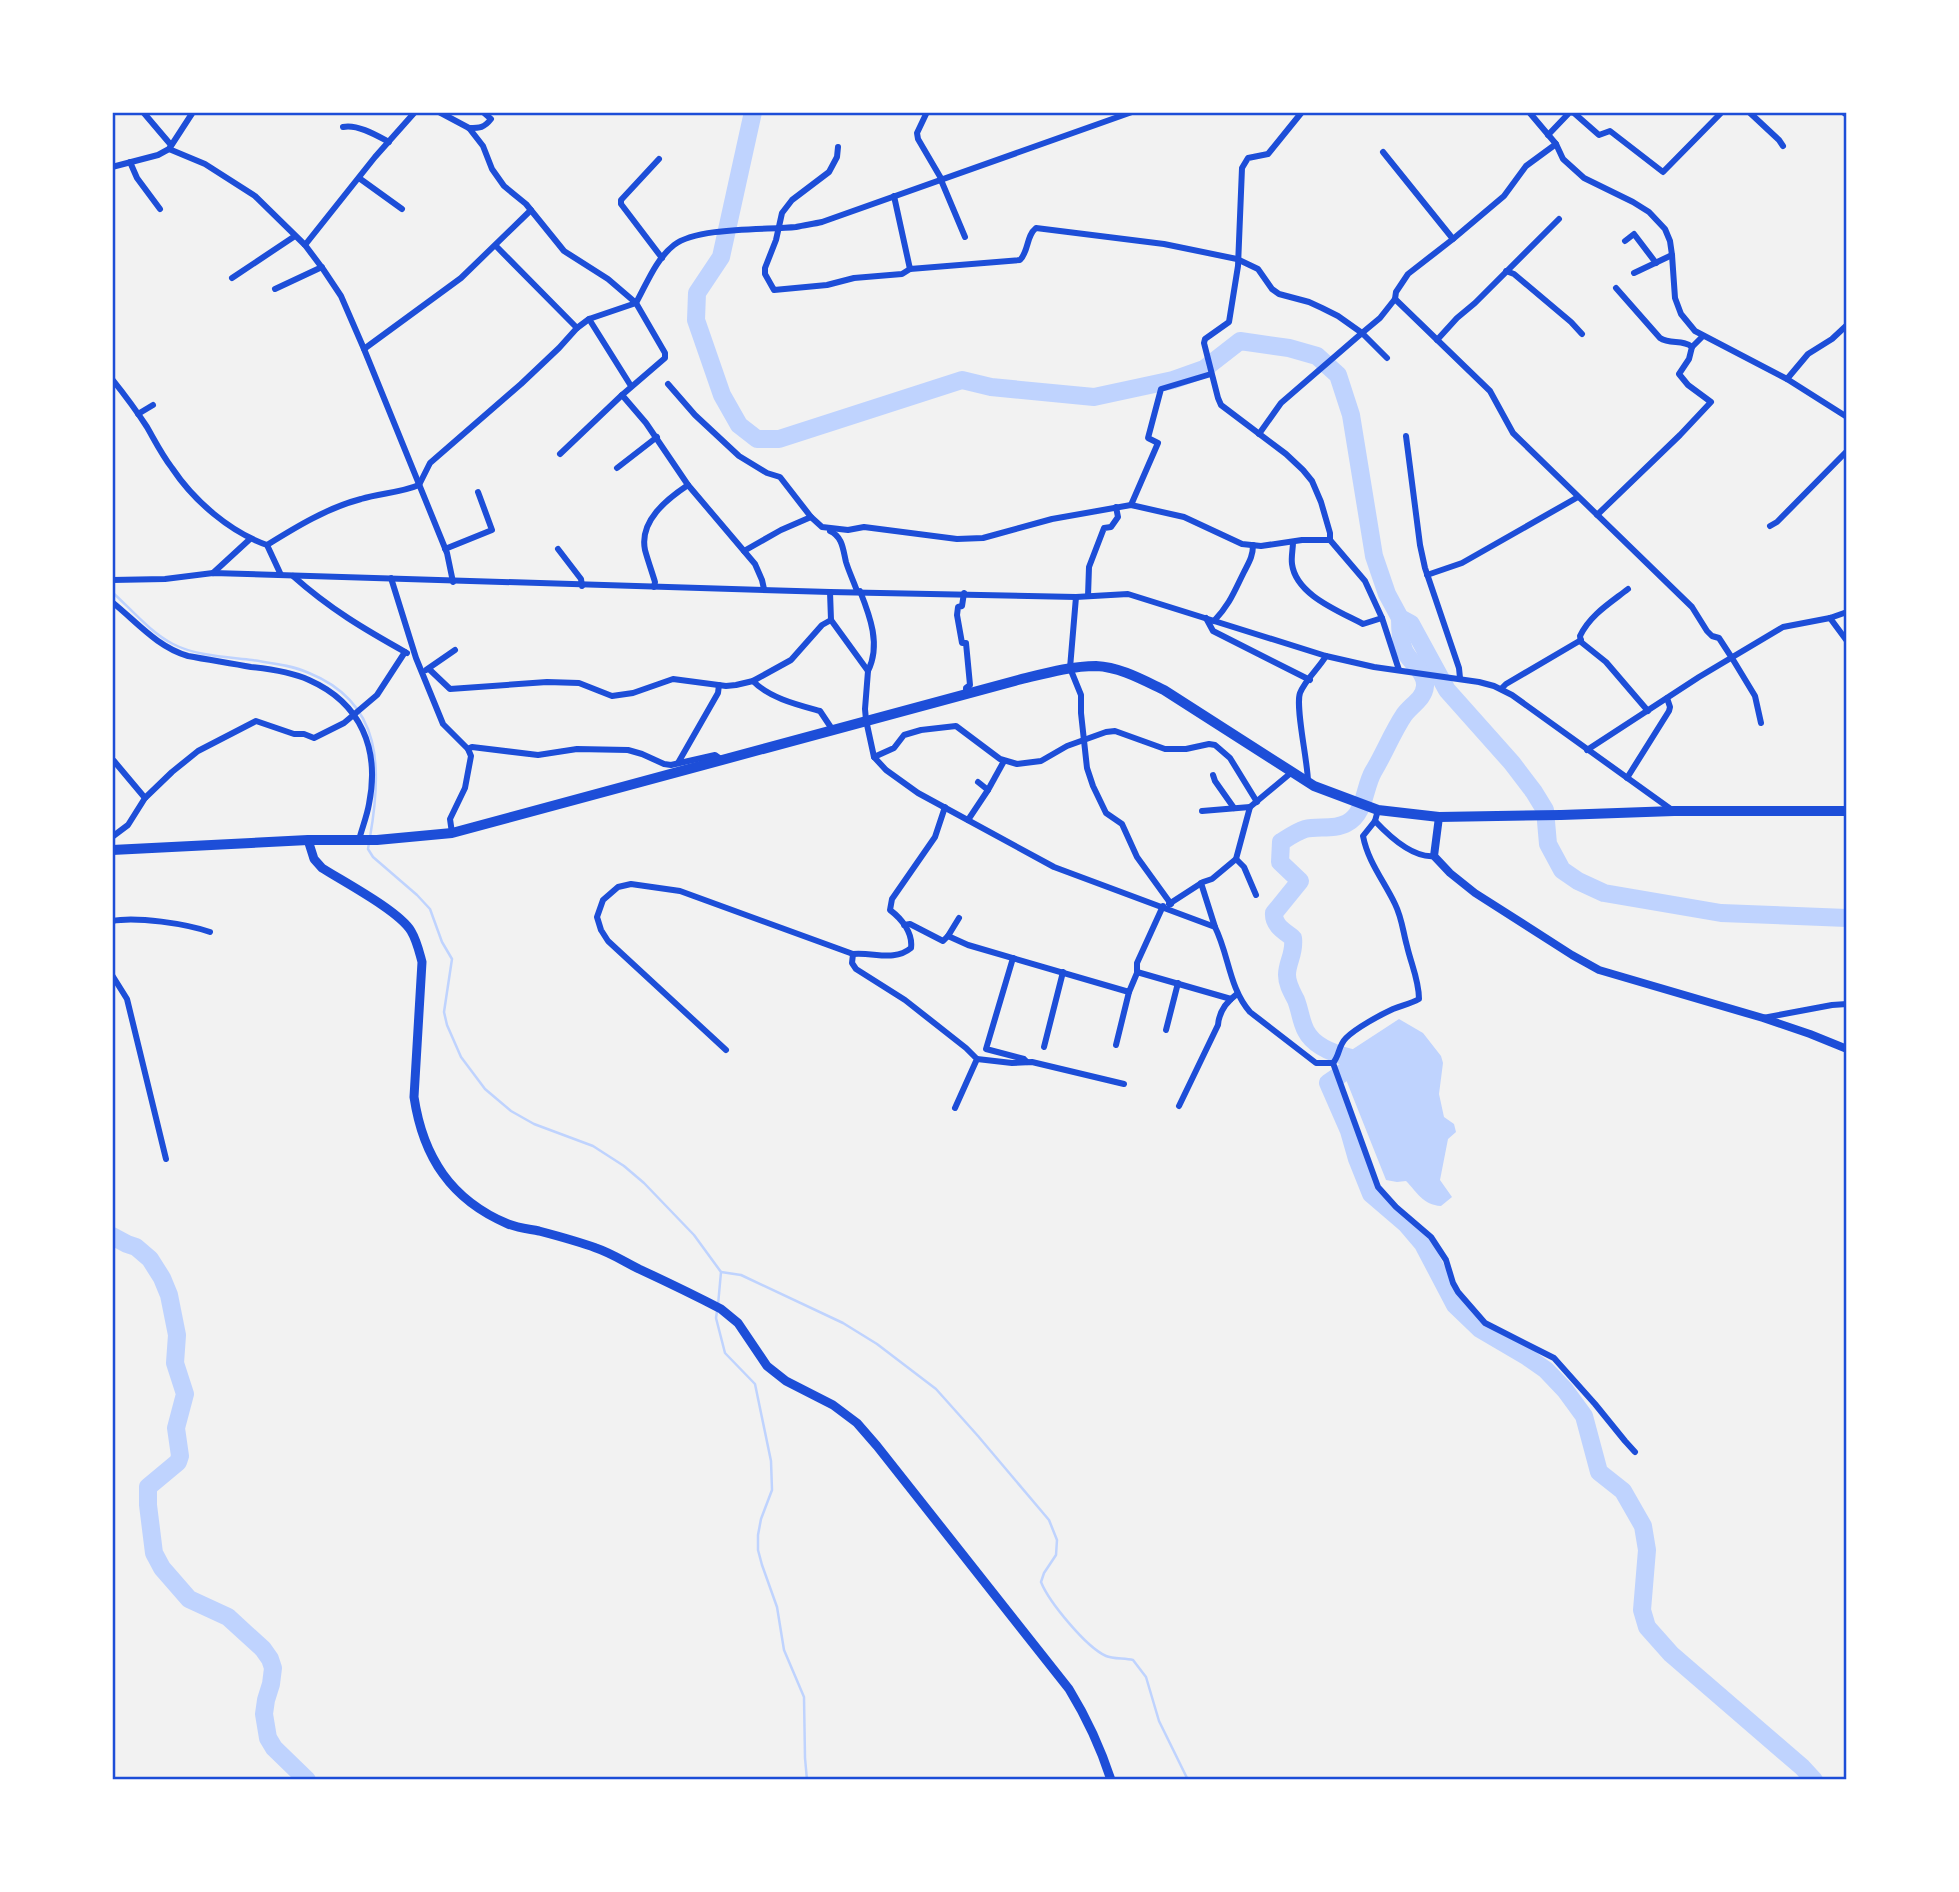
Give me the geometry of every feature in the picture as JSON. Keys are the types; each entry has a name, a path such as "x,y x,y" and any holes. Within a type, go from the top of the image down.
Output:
{"main road":[{"path":"112,850 308,840 377,840 452,833 966,693 1070,668 1097,666 1118,670 1164,690 1308,783 1378,810 1439,817 1674,811 1847,811"},
{"path":"308,840 314,859 322,868 399,917 411,930 418,945 422,962 414,1097 423,1137 433,1161 448,1182 464,1198 486,1213 510,1224 568,1238 598,1249 721,1309 738,1323 767,1366 786,1381 833,1405 857,1423 1069,1689 1088,1720 1111,1780"}],"street":[{"path":"143,112 170,147 185,157 205,164 255,197 305,244 322,267 341,296 365,349 445,549 453,582"},
{"path":"112,167 158,155 170,147 193,112"},
{"path":"305,244 415,112"},
{"path":"439,112 469,128 483,146 492,169 504,186 531,210 564,251 608,279 636,303 664,353 665,358 631,386 560,454"},
{"path":"469,128 485,127 491,119 483,112"},
{"path":"928,112 917,133 918,139 941,180 965,237"},
{"path":"267,545 341,505 419,485 430,463 521,384 577,328 589,319 636,303 662,258 674,245 689,236 822,222 1132,112"},
{"path":"1301,112 1268,154 1248,158 1242,168 1235,287 1228,321 1205,339 1204,343 1221,405 1294,461 1311,481 1321,502 1330,540 1364,581 1382,618 1399,670"},
{"path":"1529,112 1556,144 1563,159 1584,178 1633,202 1658,220 1665,229 1670,241 1675,298 1681,314 1695,331 1787,379 1847,417"},
{"path":"1548,135 1570,112 1574,113 1599,135 1610,131 1663,172 1721,112"},
{"path":"1749,112 1783,146"},
{"path":"343,127 355,127 388,142"},
{"path":"1259,434 1281,403 1380,318 1395,299 1396,292 1408,274 1504,196 1532,161 1556,144"},
{"path":"838,147 837,157 829,172 782,213 780,228 765,268 765,274 774,290 902,274 910,269 1020,260 1030,233 1036,228 1164,244 1237,259 1258,269 1279,295 1308,302 1338,316 1362,333 1387,358"},
{"path":"1383,152 1453,239"},
{"path":"659,159 621,200 621,204 662,258"},
{"path":"130,162 137,178 160,209"},
{"path":"359,178 402,209"},
{"path":"894,196 910,269"},
{"path":"365,349 461,278 531,210"},
{"path":"1437,340 1559,219"},
{"path":"1625,241 1634,234 1656,263"},
{"path":"232,278 295,236"},
{"path":"496,246 577,328"},
{"path":"1634,273 1672,255"},
{"path":"275,289 322,267"},
{"path":"1506,271 1514,274 1582,334"},
{"path":"1616,288 1660,338 1686,343 1692,347"},
{"path":"1395,299 1490,391 1513,433 1684,598 1707,631 1719,638 1755,696 1761,723"},
{"path":"589,319 631,386"},
{"path":"1787,379 1808,354 1832,339 1847,325"},
{"path":"1597,515 1711,402 1688,385 1679,374 1689,359 1692,347 1703,336"},
{"path":"1131,505 1158,443 1148,438 1161,389 1211,374"},
{"path":"112,379 181,480 209,509 250,539 267,545 281,575"},
{"path":"668,384 695,415 739,456 780,478 822,527 848,530 864,527 957,539 983,538 1052,519 1131,505 1184,517 1242,544 1330,540"},
{"path":"622,395 657,438 688,485 755,564 764,589"},
{"path":"138,414 153,405"},
{"path":"1406,436 1420,545 1427,575 1461,678"},
{"path":"617,468 657,438"},
{"path":"1770,526 1847,451"},
{"path":"654,587 655,582 644,548 648,526 657,510 688,485"},
{"path":"445,549 492,530 478,492"},
{"path":"1427,575 1462,563 1578,497"},
{"path":"1088,596 1089,567 1104,528 1111,527 1118,517 1116,507"},
{"path":"744,551 811,517"},
{"path":"827,528 835,533 842,543 846,564 872,619 873,661 868,671 865,709 874,757 918,793 1054,867 1166,906 1215,927"},
{"path":"213,573 250,539"},
{"path":"1293,542 1292,565 1313,597 1363,624 1382,618"},
{"path":"1214,621 1238,587 1253,554 1254,545"},
{"path":"558,549 581,579 582,586"},
{"path":"112,580 165,579 213,573 830,592 1076,597 1128,594 1326,656 1374,667 1461,678 1501,689 1674,811"},
{"path":"293,576 349,620 416,658"},
{"path":"391,578 416,658 425,670 450,689 563,682 579,683 612,696 633,693 673,679 736,685 753,681 791,660 822,625 831,620"},
{"path":"1628,589 1596,614 1585,625 1580,636 1648,711"},
{"path":"830,592 831,620 868,671"},
{"path":"964,593 957,615 962,643 966,643 970,685 966,688 966,693"},
{"path":"1076,597 1070,668 1081,695 1087,768 1100,803 1106,813 1122,824 1137,857 1166,906"},
{"path":"112,602 153,638 175,652 275,670 308,679 340,698 355,714 368,745 371,772 369,804 360,840"},
{"path":"1587,750 1783,627 1847,612"},
{"path":"1206,618 1213,631 1310,680"},
{"path":"1830,618 1847,641"},
{"path":"1501,689 1581,640"},
{"path":"425,670 455,650"},
{"path":"112,837 128,825 145,798 198,751 256,721 314,738 344,723 377,695 405,652"},
{"path":"1308,783 1299,701 1300,694 1326,656"},
{"path":"425,670 443,724 468,749 471,757 464,788 450,819 452,833"},
{"path":"753,681 784,700 820,711 832,729"},
{"path":"678,763 718,693 719,685"},
{"path":"1627,778 1671,707 1667,698"},
{"path":"874,757 894,748 904,735 956,726 1004,761 1025,765 1041,761 1067,746 1115,731 1165,749 1215,745 1230,758 1257,802"},
{"path":"468,749 472,747 538,755 577,749 628,750 664,764 715,755 723,761"},
{"path":"115,761 145,798"},
{"path":"968,820 1004,761"},
{"path":"1202,811 1250,807 1292,772"},
{"path":"1213,775 1234,808"},
{"path":"978,782 988,790"},
{"path":"726,1050 608,941 597,917 603,900 618,887 631,884 680,891 853,954 903,955 911,948 912,940 899,917 890,910 892,899 935,837 945,807"},
{"path":"1116,1045 1129,992 1137,972 1137,963 1166,906 1201,883 1212,879 1236,859 1250,807"},
{"path":"1334,1063 1339,1046 1352,1033 1393,1009 1419,999 1416,975 1400,916 1395,902 1369,859 1365,846 1363,836 1375,821 1378,810"},
{"path":"1439,817 1434,856 1440,864 1475,893 1572,955 1599,970 1763,1018 1847,1049"},
{"path":"1375,821 1389,835 1416,852 1434,856"},
{"path":"1236,859 1244,867 1256,895"},
{"path":"1201,883 1220,938 1234,996 1308,1058 1316,1063 1334,1063"},
{"path":"904,925 910,924 943,941 959,918"},
{"path":"112,921 184,925 211,932"},
{"path":"948,936 968,945 1129,992"},
{"path":"853,954 852,963 856,969 905,1000 977,1059 1032,1062 1124,1084"},
{"path":"1013,958 986,1049 1024,1059 1027,1063"},
{"path":"1044,1047 1063,972"},
{"path":"1137,972 1234,996"},
{"path":"112,975 127,999 166,1159"},
{"path":"1166,1030 1178,984"},
{"path":"1179,1106 1218,1025 1221,1012 1234,996"},
{"path":"1763,1018 1821,1006 1847,1004"},
{"path":"955,1108 977,1059"},
{"path":"1334,1063 1378,1186 1396,1207 1431,1237 1446,1260 1458,1292 1485,1323 1554,1358 1635,1452"}],"water":[{"path":"1399,1019 1423,1033 1441,1056 1443,1063 1439,1094 1444,1117 1454,1124 1456,1132 1448,1139 1440,1180 1452,1197 1441,1206 1425,1201 1406,1181 1386,1180 1343,1072 1353,1049"}],"waterway":[{"path":"753,112 721,257 697,293 696,320 722,395 739,425 757,439 779,439 962,380 991,387 1094,397 1173,380 1204,369 1240,341 1289,348 1317,356 1338,375 1351,415 1374,556 1387,594 1400,618 1411,624 1447,690 1534,792 1545,810 1548,844 1562,870 1604,893 1721,913 1847,918"},
{"path":"112,592 149,627 173,644 202,654 295,668 333,686 351,702 364,720 372,741 376,787 370,837"},
{"path":"1400,618 1404,650 1425,681 1422,695 1404,715 1396,729 1370,778 1361,807 1353,819 1337,826 1305,829 1281,842 1280,862 1300,881 1274,913 1277,924 1293,938 1287,970 1289,985 1310,1037 1325,1049 1351,1058 1347,1070 1328,1083 1349,1131 1371,1194 1406,1224 1423,1244 1455,1305 1480,1329 1546,1370 1584,1416 1599,1472 1623,1491 1643,1526 1647,1550 1642,1610 1647,1627 1671,1654 1814,1780"},
{"path":"369,843 368,849 373,857 430,909 442,942 452,959 444,1012 447,1025 461,1057 485,1089 511,1111 534,1124 593,1146 644,1183 694,1235 721,1272 718,1305"},
{"path":"112,1236 136,1247 150,1259 162,1278 169,1295 177,1335 175,1363 185,1394 176,1428 180,1456 178,1462 148,1487 154,1553 162,1568 189,1599 228,1617 263,1649 270,1659 273,1668 264,1714 268,1738 274,1748 307,1780"},
{"path":"721,1272 741,1275 843,1323 877,1344 936,1389 1049,1520 1057,1540 1056,1555 1041,1582 1045,1591 1069,1623 1098,1651 1112,1658 1133,1660 1146,1677 1159,1721 1188,1780"},
{"path":"717,1311 716,1318 725,1353 755,1384 771,1461 772,1490 761,1519 758,1550 777,1607 784,1650 804,1697 807,1780"}]}
